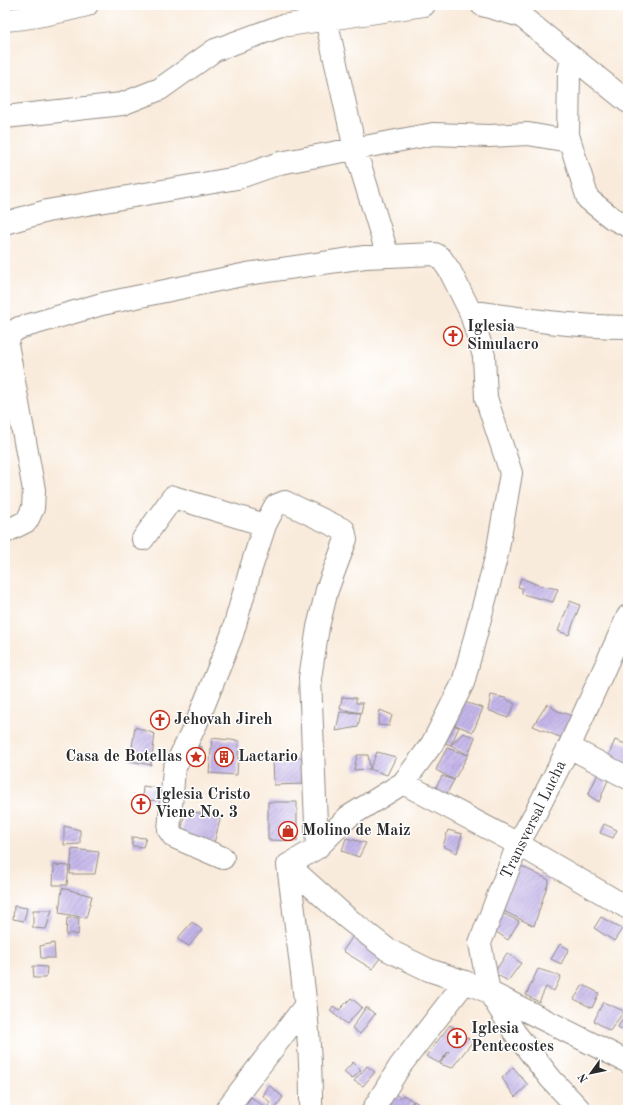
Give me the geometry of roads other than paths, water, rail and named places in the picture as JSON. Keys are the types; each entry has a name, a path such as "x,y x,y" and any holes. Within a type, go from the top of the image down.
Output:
{"street":[{"path":"5,20 59,12 87,5"},
{"path":"5,117 122,104 160,89 215,50 281,26 424,5"},
{"path":"482,5 521,16 628,102"},
{"path":"326,19 355,149 388,256"},
{"path":"572,57 568,73 569,141 588,199 612,218 628,226"},
{"path":"5,223 47,211 237,178 280,163 433,134 489,136 528,134 569,141"},
{"path":"5,532 27,521 33,508 34,490 7,344 11,333 19,328 102,304 247,274 365,257 435,254 441,258 470,311 484,356 486,398 511,473 496,554 462,683 432,744 403,783 348,817 317,848 288,865"},
{"path":"470,311 580,325 628,327"},
{"path":"143,539 173,497 265,525"},
{"path":"223,858 174,837 169,830 174,769 197,722 232,635 265,525 275,506 284,502 344,530 346,535 346,539 327,590 318,627 310,678 317,848"},
{"name":"Transversal Lucha","path":"489,992 480,942 518,844 569,747 626,627"},
{"path":"569,747 628,778"},
{"path":"403,783 518,844 628,908"},
{"path":"288,865 347,918 388,950 429,970 489,992 628,1062"},
{"path":"288,865 305,1006 311,1086 311,1110"},
{"path":"373,1110 400,1066 465,982"},
{"path":"489,992 516,1033 551,1079 580,1110"},
{"path":"226,1110 305,1006"}],"place":[{"name":"Iglesia Simulacro","path":"453,336"},
{"name":"Jehovah Jireh","path":"160,720"},
{"name":"Casa de Botellas","path":"196,757"},
{"name":"Lactario","path":"224,757"},
{"name":"Iglesia Cristo Viene No. 3","path":"141,804"},
{"name":"Molino de Maiz","path":"288,831"},
{"name":"Iglesia Pentecostes","path":"457,1038"}]}
